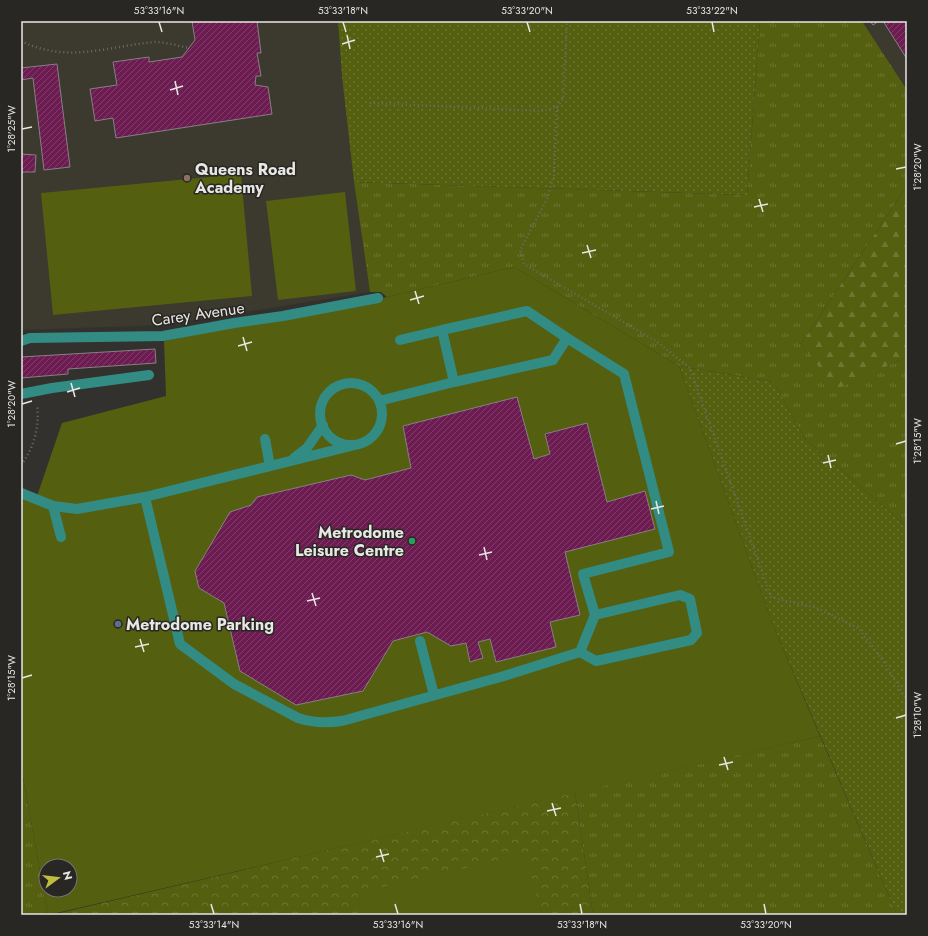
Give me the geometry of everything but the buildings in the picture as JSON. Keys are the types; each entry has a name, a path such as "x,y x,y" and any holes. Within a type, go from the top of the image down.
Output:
{"street":[{"name":"Carey Avenue","path":"21,341 30,338 163,336 378,298"},
{"path":"400,340 527,311 624,374 669,552 584,574 595,615 580,652"},
{"path":"442,330 454,382"},
{"path":"379,401 454,382 553,360 567,338"},
{"path":"21,394 149,375"},
{"path":"21,493 53,506 77,509 145,497 355,445 367,441 376,432 382,420 379,401 375,395 364,386 357,384 343,385 330,392 326,397 321,411 323,425 326,432 332,438 347,445 355,445"},
{"path":"293,460 307,448 323,425"},
{"path":"265,439 270,466"},
{"path":"145,497 180,644 234,684 298,718 308,721 327,723 342,721 434,694 504,676 580,652 596,662 691,640 697,633 690,599 680,595 595,615"},
{"path":"53,506 61,537"},
{"path":"420,641 434,694"}],"path":[{"path":"568,21 563,99 557,107 554,175 547,200 520,250 524,264 656,341 690,368 770,597 817,608 858,628 882,659 907,701"},
{"path":"21,41 44,49 69,53 92,52 157,42 189,48"},
{"path":"370,103 541,111 557,107"},
{"path":"21,465 28,456 36,434 38,416 35,391"}],"shaded area":[{"name":"Queens Road Academy","path":"21,21 338,21 342,77 354,182 370,292 165,325 21,330"},
{"path":"862,21 907,21 907,90"}],"green space":[{"path":"338,21 760,21 747,195 354,182 342,77"},
{"path":"760,21 862,21 907,90 907,186 801,344 836,388 907,357 907,527 804,438 774,382 679,366 514,267 387,297 381,292 370,292 354,182 747,195"},
{"path":"241,174 252,296 53,315 41,193"},
{"path":"907,186 907,357 836,389 801,344"},
{"path":"345,192 356,291 278,300 266,201"},
{"path":"514,267 679,366 773,625 820,736 48,915 45,898 78,898 78,858 38,858 38,860 21,766 21,496 36,499 62,423 166,396 164,341 387,297"},
{"path":"679,366 774,382 804,438 907,527 907,915 897,915 773,625"},
{"path":"820,736 897,915 593,915 575,792"},
{"path":"21,766 38,860 38,898 45,898 48,915 21,915"},
{"path":"575,792 593,915 51,915"},
{"path":"526,854 541,915 362,915 357,893"}],"place":[{"name":"Queens Road Academy","path":"187,178"},
{"name":"Metrodome Leisure Centre","path":"412,541"},
{"name":"Metrodome Parking","path":"118,624"}]}
